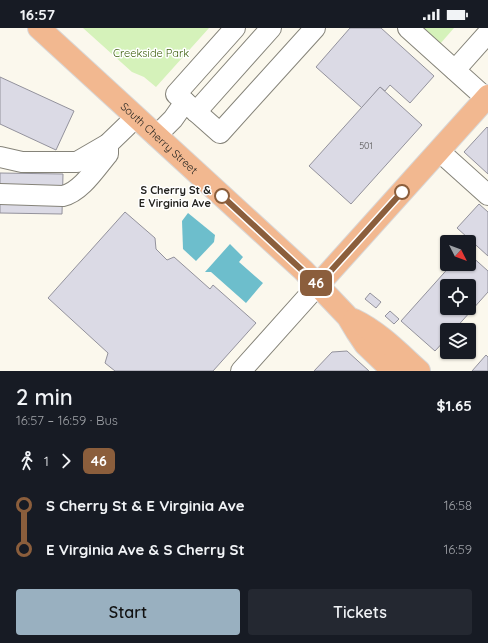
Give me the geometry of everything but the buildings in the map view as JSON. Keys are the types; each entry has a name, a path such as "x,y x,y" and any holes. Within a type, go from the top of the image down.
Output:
{"main road":[{"name":"South Cherry Street","path":"39,28 318,285 348,316 365,344 393,371"},
{"path":"318,285 487,98"},
{"name":"South Cherry Street","path":"348,316 363,324 378,335 419,371"}],"street":[{"path":"235,28 176,94 220,133 315,28"},
{"path":"156,136 173,119 190,107 271,28"},
{"path":"408,28 487,98"},
{"path":"455,70 488,33"},
{"path":"0,156 22,162 77,162 108,144 136,117"},
{"path":"0,194 69,195 76,191 108,154 108,144"},
{"path":"439,150 488,195"},
{"path":"241,371 318,285"}],"green space":[{"name":"Creekside Park","path":"83,28 209,28 156,87 144,77 132,72"},
{"path":"422,28 454,28 440,44"}],"water":[{"path":"188,213 215,235 214,242 196,261 183,249 182,221"},
{"path":"230,244 243,257 239,262 263,283 246,303 211,272 205,272"}],"bus line":[{"name":"46","path":"222,196 318,285 402,192"}],"place":[{"name":"S Cherry St & E Virginia Ave","path":"222,196"}]}
